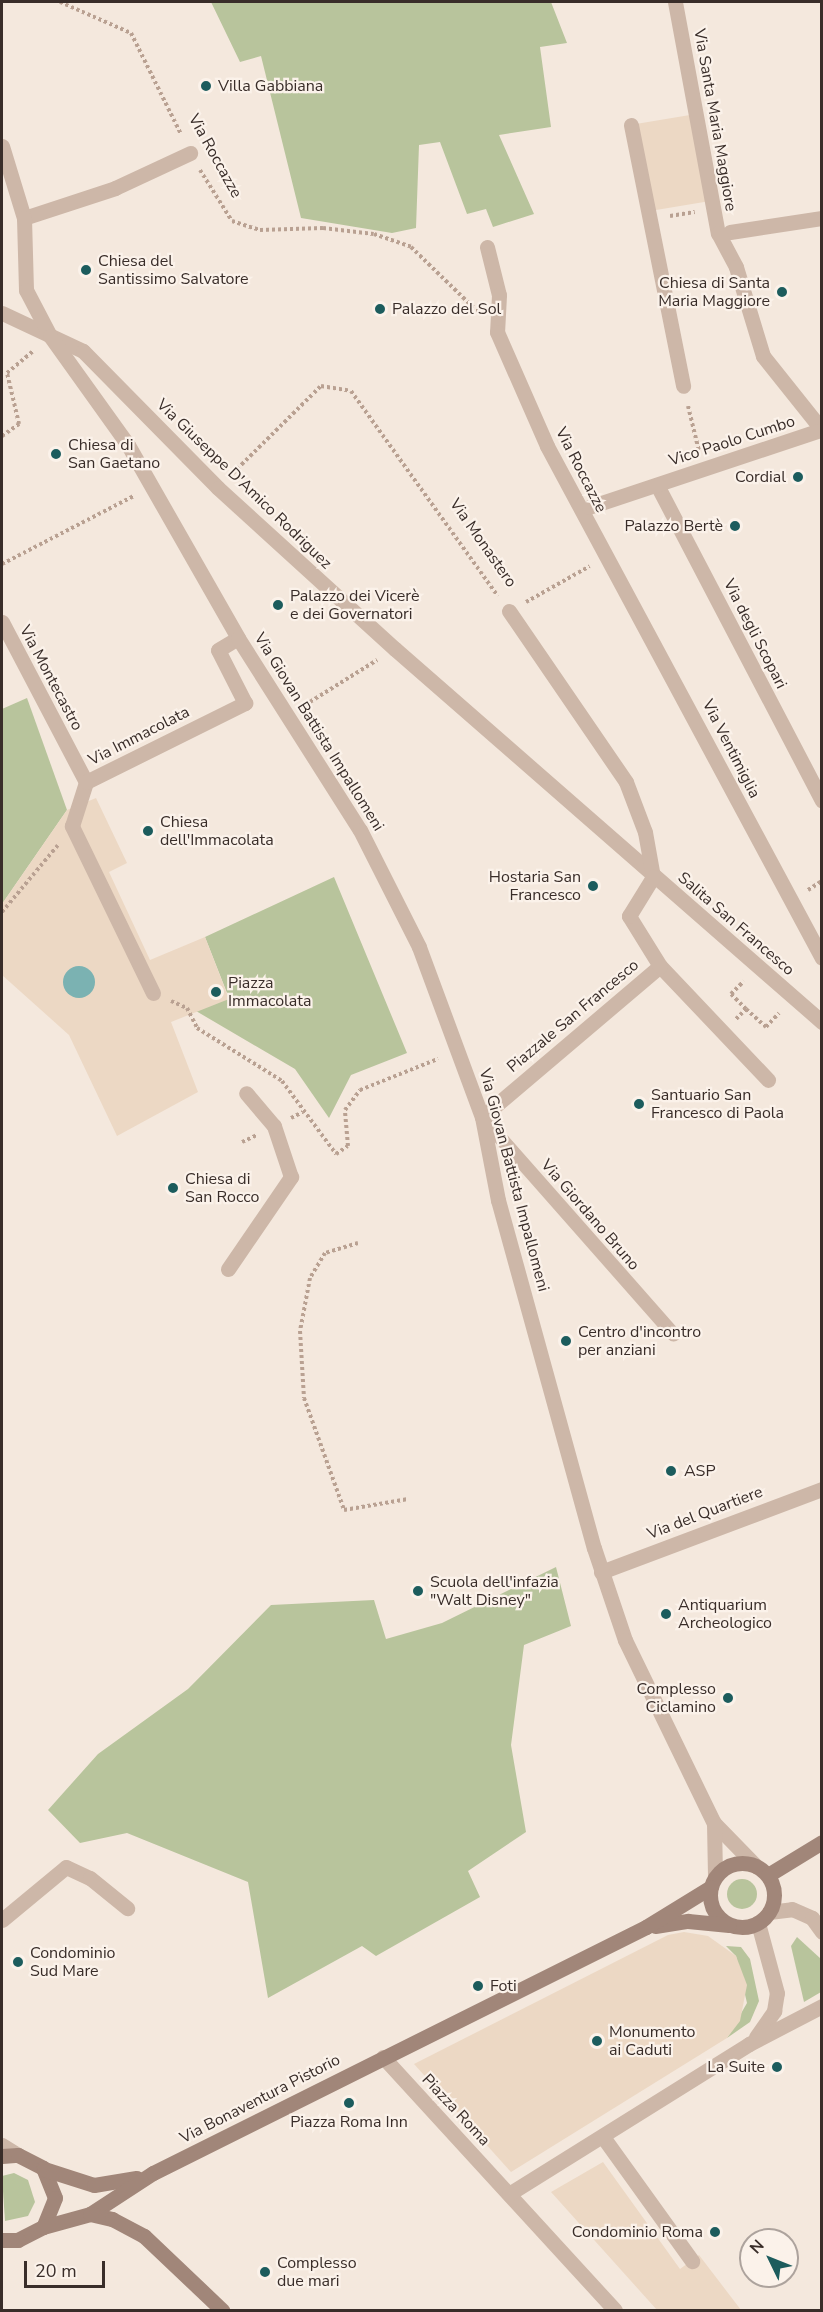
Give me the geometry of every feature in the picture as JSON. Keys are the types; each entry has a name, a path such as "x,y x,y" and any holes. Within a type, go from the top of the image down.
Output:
{"main road":[{"path":"383,2057 646,1927 713,1882 729,1865 762,1870 822,1842"},
{"path":"646,1927 688,1921 730,1925 763,1918 774,1894 762,1870"},
{"path":"713,1882 716,1913 730,1925"},
{"name":"Via Bonaventura Pistorio","path":"90,2214 153,2173 383,2057"},
{"path":"2,2156 18,2155"},
{"name":"Via Bonaventura Pistorio","path":"18,2155 43,2168 94,2185 153,2173"},
{"path":"43,2168 55,2198 43,2227"},
{"path":"2,2240 18,2240 43,2227 90,2214 112,2218 144,2236 222,2310"}],"street":[{"name":"Via Santa Maria Maggiore","path":"675,2 718,233 736,267 763,356 820,431"},
{"path":"631,125 683,386"},
{"name":"Via Giovan Battista Impallomeni","path":"2,146 24,218 26,290 50,336 128,445 150,488 238,638 360,830 419,947 460,1051 482,1117 498,1200 601,1572 625,1640 714,1823 762,1870"},
{"path":"24,218 115,188 190,153"},
{"path":"730,232 822,218"},
{"name":"Via Roccazze","path":"487,247 499,295 497,332 547,446 606,557"},
{"name":"Via Giuseppe D'Amico Rodriguez","path":"2,313 82,351 218,488 395,649 653,877"},
{"name":"Vico Paolo Cumbo","path":"589,507 820,431"},
{"name":"Via degli Scopari","path":"657,485 822,800"},
{"name":"Via Ventimiglia","path":"606,557 822,958"},
{"name":"Via Monastero","path":"509,611 626,782 645,832 653,877"},
{"name":"Via Montecastro","path":"2,622 86,782"},
{"name":"Via Immacolata","path":"72,826 86,782 245,703 218,650 238,638"},
{"path":"72,826 153,993"},
{"name":"Piazzale San Francesco","path":"653,877 629,916 660,966 768,1080"},
{"name":"Salita San Francesco","path":"653,877 822,1022"},
{"name":"Piazzale San Francesco","path":"482,1117 660,966"},
{"path":"228,1269 291,1177 274,1126 246,1093"},
{"name":"Via del Quartiere","path":"601,1572 822,1489"},
{"name":"Via Giovan Battista Impallomeni","path":"713,1882 714,1823"},
{"path":"2,1920 66,1867 90,1878 127,1908"},
{"path":"749,2043 766,2027 777,1993 763,1918 792,1910 812,1918 822,1932"},
{"path":"509,2194 603,2137 749,2043 822,2006"},
{"name":"Piazza Roma","path":"383,2057 615,2310"},
{"path":"603,2137 692,2261"},
{"path":"2,2145 18,2155"}],"lane":[{"name":"Via Giordano Bruno","path":"482,1117 674,1335"}],"path":[{"name":"Via Roccazze","path":"60,2 130,33 190,153 232,221 260,230 324,228 374,234 411,247 497,332"},
{"path":"673,216 694,212"},
{"path":"2,435 19,424 7,373 50,336"},
{"name":"Via Monastero","path":"218,488 321,386 351,392 509,611"},
{"path":"683,386 703,469"},
{"path":"2,564 150,488"},
{"path":"509,611 606,557"},
{"path":"286,716 395,649"},
{"path":"2,912 72,826"},
{"path":"758,967 731,994 766,1028 793,998"},
{"path":"153,993 187,1008 197,1028 282,1081 336,1154 348,1146 345,1110 360,1090 460,1051"},
{"path":"723,1033 746,1009"},
{"path":"358,1243 325,1253 310,1278 300,1331 304,1398 344,1510 408,1499"}],"green space":[{"path":"211,2 551,2 567,43 540,47 551,127 499,135 534,214 493,227 486,209 467,214 440,142 419,145 416,228 392,233 301,218 261,56 240,62"},
{"path":"27,698 67,810 2,904 2,709"},
{"path":"334,877 407,1053 351,1075 329,1118 295,1069 196,1011 229,998 205,937"},
{"path":"556,1567 571,1626 524,1645 511,1745 526,1832 468,1871 480,1897 376,1956 362,1946 268,1998 248,1882 127,1833 80,1843 48,1810 98,1754 188,1689 271,1605 374,1600 386,1639 442,1623"},
{"path":"742,1879 752,1884 757,1894 752,1904 742,1909 732,1904 727,1894 732,1884"},
{"path":"797,1937 821,1959 821,1992 804,2002 791,1946"},
{"path":"726,1946 741,1947 750,1959 759,2001 750,2022 727,2038 747,2003 736,1956"},
{"path":"14,2173 28,2180 35,2202 28,2216 5,2221 2,2176"}],"shaded area":[{"path":"702,113 716,200 650,211 636,124"},
{"name":"Piazza Immacolata","path":"96,798 127,863 109,872 150,960 205,937 229,999 171,1022 198,1092 117,1136 69,1035 2,975 2,904 67,810"},
{"path":"684,1932 708,1936 736,1956 747,1985 740,2021 727,2038 511,2172 414,2064 668,1935"},
{"path":"603,2162 680,2269 699,2255 741,2310 657,2310 551,2192"}],"water":[{"path":"79,966 91,970 95,982 91,994 79,998 67,994 63,982 67,970"}],"place":[{"name":"Villa Gabbiana","path":"206,86"},
{"name":"Chiesa del Santissimo Salvatore","path":"86,270"},
{"name":"Chiesa di Santa Maria Maggiore","path":"782,292"},
{"name":"Palazzo del Sol","path":"380,309"},
{"name":"Chiesa di San Gaetano","path":"56,454"},
{"name":"Cordial","path":"798,477"},
{"name":"Palazzo Bertè","path":"735,526"},
{"name":"Palazzo dei Vicerè e dei Governatori","path":"278,605"},
{"name":"Chiesa dell'Immacolata","path":"148,831"},
{"name":"Hostaria San Francesco","path":"593,886"},
{"name":"Piazza Immacolata","path":"216,992"},
{"name":"Santuario San Francesco di Paola","path":"639,1104"},
{"name":"Chiesa di San Rocco","path":"173,1188"},
{"name":"Centro d'incontro per anziani","path":"566,1341"},
{"name":"ASP","path":"671,1471"},
{"name":"Scuola dell'infazia \"Walt Disney\"","path":"418,1591"},
{"name":"Antiquarium Archeologico","path":"666,1614"},
{"name":"Complesso Ciclamino","path":"728,1698"},
{"name":"Condominio Sud Mare","path":"18,1962"},
{"name":"Foti","path":"478,1986"},
{"name":"Monumento ai Caduti","path":"597,2041"},
{"name":"La Suite","path":"777,2067"},
{"name":"Piazza Roma Inn","path":"349,2103"},
{"name":"Condominio Roma","path":"715,2232"},
{"name":"Complesso due mari","path":"265,2272"}]}
